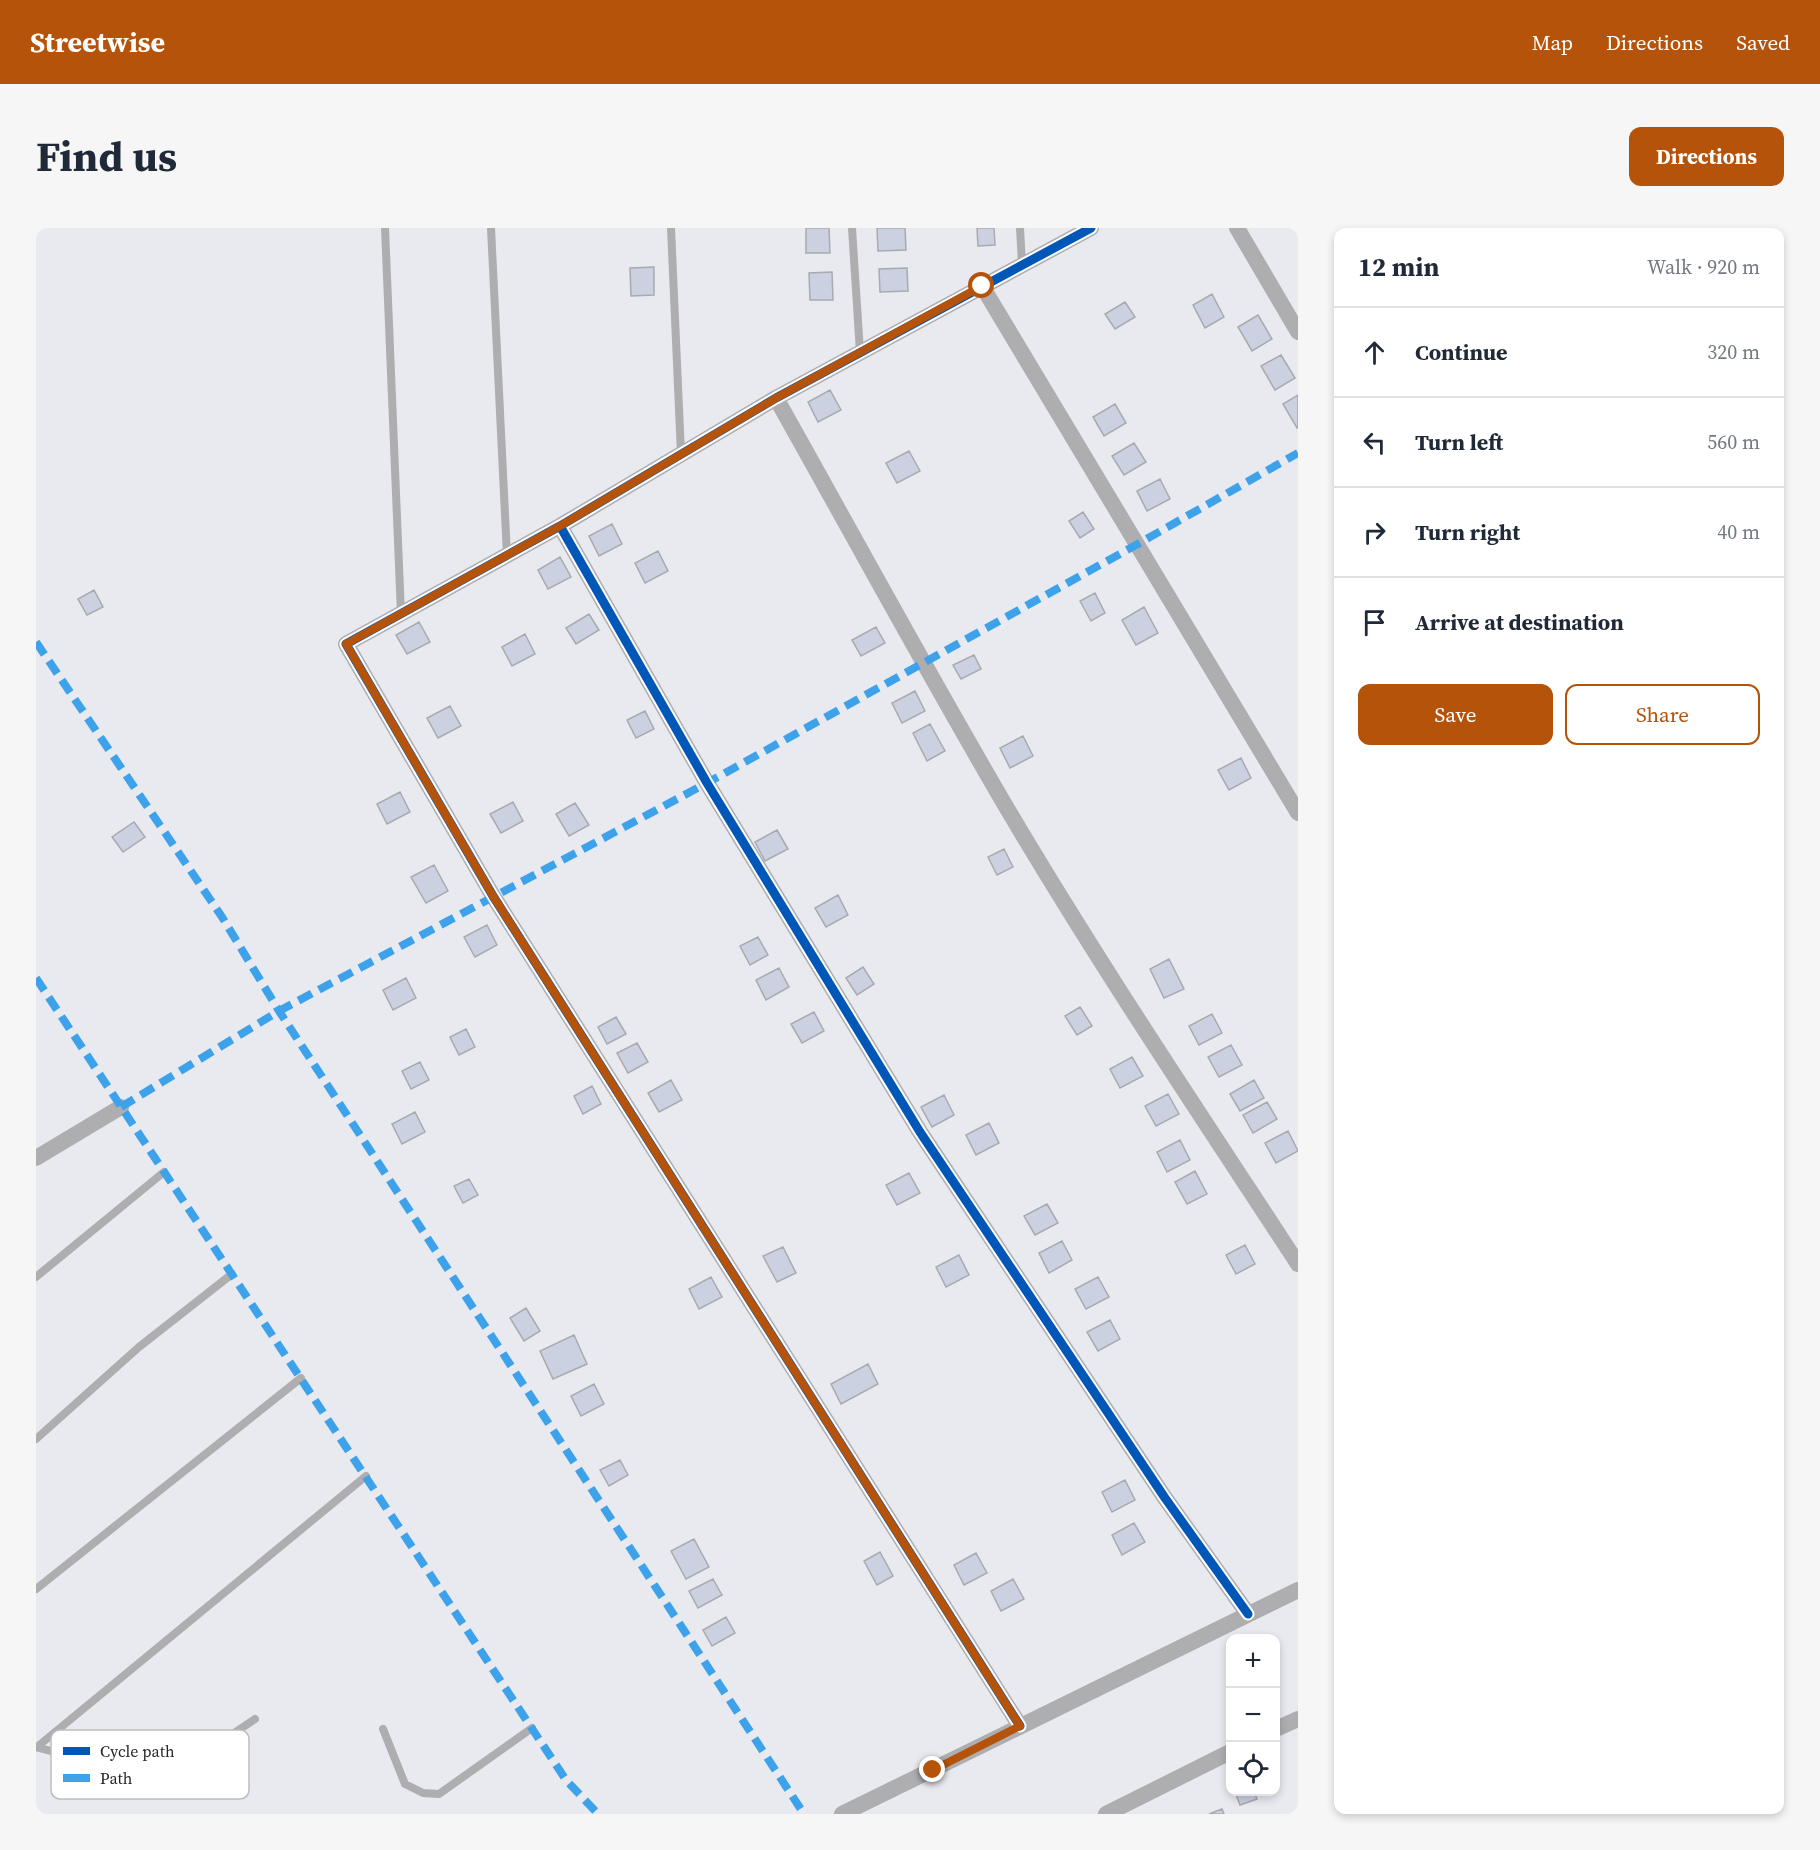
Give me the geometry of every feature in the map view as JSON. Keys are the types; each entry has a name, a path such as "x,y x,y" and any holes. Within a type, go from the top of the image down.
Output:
{"street":[{"path":"1020,1726 493,896 346,644 560,526 776,398 1091,228"},
{"path":"1237,228 1298,332"},
{"path":"982,286 1298,813"},
{"path":"776,398 1010,812 1147,1033 1298,1264"},
{"path":"560,526 707,783 920,1132 1165,1498 1248,1614"},
{"path":"36,1158 121,1107"},
{"path":"842,1814 1298,1590"},
{"path":"1280,1727 1298,1719"},
{"path":"1106,1814 1226,1754"}],"lane":[{"path":"385,228 401,614"},
{"path":"492,228 507,556"},
{"path":"671,228 681,454"},
{"path":"852,228 860,352"},
{"path":"1020,228 1022,264"},
{"path":"36,1277 164,1172"},
{"path":"36,1438 139,1347 232,1274"},
{"path":"36,1589 301,1378"},
{"path":"58,1730 366,1476"},
{"path":"238,1730 255,1719"},
{"path":"384,1729 405,1784 423,1793 439,1794 532,1728"},
{"path":"37,1747 51,1735"}],"building":[{"path":"806,228 829,228 830,253 806,253"},
{"path":"877,228 905,228 906,250 878,251"},
{"path":"977,228 994,228 995,245 978,246"},
{"path":"654,267 654,295 631,296 630,268"},
{"path":"907,268 908,291 880,292 879,269"},
{"path":"832,272 833,300 810,300 809,273"},
{"path":"1212,294 1224,317 1205,328 1193,305"},
{"path":"1125,302 1135,317 1115,329 1105,314"},
{"path":"1258,315 1272,339 1252,351 1238,327"},
{"path":"1281,355 1295,378 1275,390 1261,366"},
{"path":"830,390 841,410 818,422 808,402"},
{"path":"1298,395 1298,427 1297,428 1283,404"},
{"path":"1115,404 1126,423 1104,436 1093,417"},
{"path":"1134,443 1146,462 1124,475 1112,456"},
{"path":"909,451 920,471 897,483 886,463"},
{"path":"1160,479 1170,499 1147,511 1137,491"},
{"path":"1083,512 1094,529 1080,538 1069,521"},
{"path":"612,524 622,544 599,556 589,536"},
{"path":"658,551 668,571 645,583 635,563"},
{"path":"560,557 571,577 548,589 538,570"},
{"path":"94,590 103,607 87,615 78,599"},
{"path":"1095,593 1105,613 1091,621 1080,601"},
{"path":"1144,607 1158,633 1136,645 1122,620"},
{"path":"589,614 599,630 576,644 566,628"},
{"path":"419,622 430,642 407,654 396,635"},
{"path":"876,627 885,643 861,656 852,640"},
{"path":"525,634 535,654 512,666 502,647"},
{"path":"974,655 981,669 961,679 953,665"},
{"path":"915,691 925,711 902,723 892,703"},
{"path":"450,706 461,726 438,738 427,718"},
{"path":"645,711 654,729 636,738 627,720"},
{"path":"930,724 945,751 927,761 913,733"},
{"path":"1023,736 1033,756 1010,768 1000,748"},
{"path":"1241,758 1251,778 1229,790 1218,770"},
{"path":"400,792 410,812 387,824 377,804"},
{"path":"513,802 523,821 501,833 490,814"},
{"path":"575,803 589,825 569,836 556,814"},
{"path":"134,822 145,837 123,852 112,837"},
{"path":"777,830 788,849 765,861 755,842"},
{"path":"1004,849 1013,867 997,875 988,857"},
{"path":"434,865 448,891 426,903 411,877"},
{"path":"838,895 848,915 826,927 815,908"},
{"path":"487,925 497,945 475,957 464,937"},
{"path":"758,937 768,955 750,965 740,946"},
{"path":"1169,959 1184,989 1164,998 1150,969"},
{"path":"863,967 874,984 857,995 846,978"},
{"path":"779,968 789,987 766,1000 756,980"},
{"path":"406,978 416,998 393,1010 383,990"},
{"path":"1080,1007 1092,1026 1077,1035 1065,1016"},
{"path":"814,1012 824,1031 802,1043 791,1024"},
{"path":"1212,1014 1222,1033 1199,1045 1189,1026"},
{"path":"616,1017 626,1034 607,1044 598,1027"},
{"path":"466,1029 475,1047 459,1055 450,1037"},
{"path":"637,1043 648,1062 628,1073 617,1053"},
{"path":"1231,1045 1242,1065 1219,1077 1208,1057"},
{"path":"1132,1057 1143,1076 1120,1088 1110,1069"},
{"path":"420,1062 429,1080 411,1089 402,1071"},
{"path":"671,1080 682,1100 659,1112 648,1093"},
{"path":"1254,1080 1264,1098 1240,1111 1230,1094"},
{"path":"592,1086 601,1104 583,1114 574,1096"},
{"path":"1168,1094 1179,1114 1156,1126 1145,1106"},
{"path":"944,1095 954,1115 932,1127 921,1107"},
{"path":"1267,1102 1277,1119 1253,1133 1243,1115"},
{"path":"415,1112 425,1132 402,1144 392,1124"},
{"path":"989,1123 999,1143 976,1155 966,1135"},
{"path":"1288,1131 1298,1151 1276,1163 1265,1143"},
{"path":"1180,1140 1190,1160 1167,1172 1157,1152"},
{"path":"1195,1171 1207,1194 1187,1204 1175,1182"},
{"path":"909,1173 920,1193 897,1205 886,1185"},
{"path":"469,1179 478,1195 463,1203 454,1186"},
{"path":"1047,1204 1058,1223 1035,1235 1024,1216"},
{"path":"1062,1241 1072,1260 1049,1273 1039,1253"},
{"path":"1245,1245 1255,1264 1236,1274 1226,1255"},
{"path":"783,1247 796,1273 777,1282 763,1256"},
{"path":"959,1255 969,1275 946,1287 936,1267"},
{"path":"711,1277 722,1297 699,1309 689,1289"},
{"path":"1098,1277 1109,1297 1086,1309 1075,1289"},
{"path":"526,1308 540,1331 524,1341 510,1318"},
{"path":"1110,1320 1120,1339 1098,1351 1087,1332"},
{"path":"574,1335 587,1364 553,1379 540,1351"},
{"path":"868,1364 878,1384 841,1404 831,1384"},
{"path":"594,1384 604,1404 581,1416 571,1396"},
{"path":"620,1460 628,1475 609,1486 600,1470"},
{"path":"1125,1480 1135,1500 1112,1512 1102,1492"},
{"path":"1134,1523 1145,1542 1122,1555 1112,1535"},
{"path":"694,1539 709,1567 686,1579 671,1551"},
{"path":"880,1552 893,1576 877,1585 864,1561"},
{"path":"976,1553 987,1573 964,1585 954,1565"},
{"path":"713,1579 722,1595 698,1608 689,1591"},
{"path":"1013,1579 1024,1599 1001,1611 991,1591"},
{"path":"726,1617 735,1633 712,1646 703,1630"},
{"path":"1237,1796 1256,1796 1257,1799 1240,1805"},
{"path":"1222,1809 1224,1814 1209,1814"}],"marked path":[{"path":"121,1107 279,1011 707,783 1298,453"},
{"path":"36,642 222,917 279,1011 804,1814"},
{"path":"36,978 566,1780 598,1814"}],"cycle path":[{"path":"1020,1726 493,896 346,644 560,526 776,398 1091,228"},
{"path":"560,526 707,783 920,1132 1165,1498 1248,1614"}],"route":[{"path":"933,1770 1020,1726 493,896 346,644 560,526 776,398 982,286"}]}
